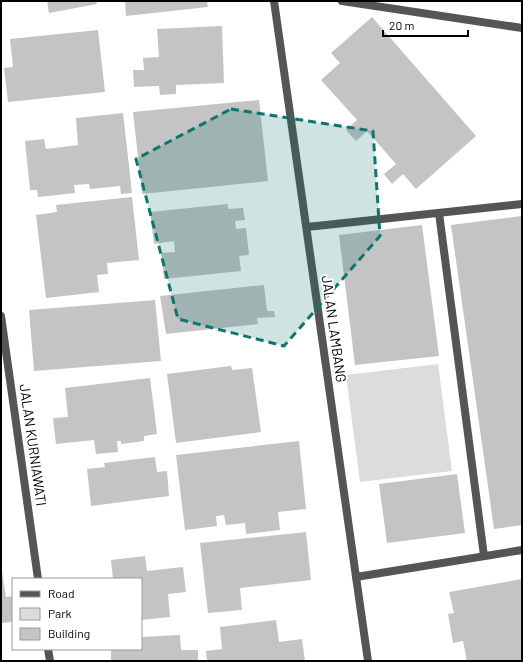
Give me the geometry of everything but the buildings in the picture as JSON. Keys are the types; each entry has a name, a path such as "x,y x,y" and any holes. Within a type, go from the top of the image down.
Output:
{"street":[{"name":"JALAN LAMBANG","path":"274,1 368,661"},
{"path":"342,1 522,28"},
{"path":"306,227 522,204"},
{"path":"438,213 484,556"},
{"name":"JALAN KURNIAWATI","path":"1,316 38,578"},
{"path":"356,577 522,550"},
{"path":"48,650 50,661"}],"highlighted area":[{"path":"231,109 373,131 380,236 284,346 178,319 136,159"}],"green space":[{"path":"438,364 452,471 360,482 346,375"}]}
